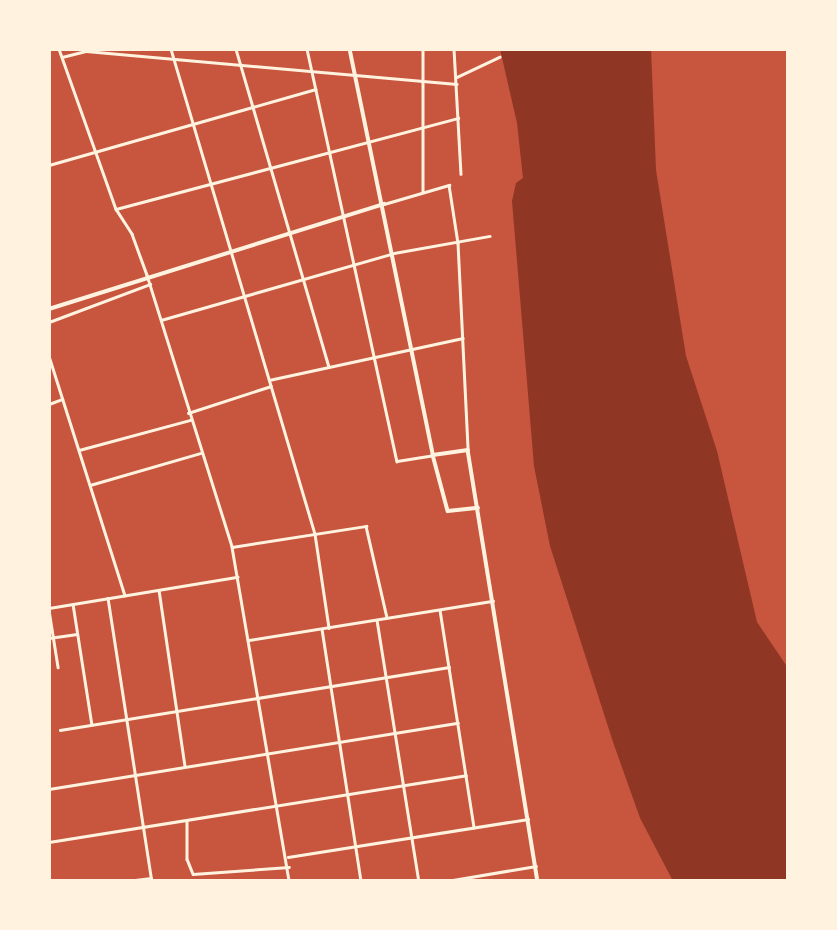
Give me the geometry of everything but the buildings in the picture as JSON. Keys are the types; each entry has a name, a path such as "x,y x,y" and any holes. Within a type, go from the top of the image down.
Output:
{"main road":[{"path":"350,49 384,204 433,455 448,511 478,508"},
{"path":"49,309 147,275 384,204"},
{"path":"433,455 468,450 538,881"}],"street":[{"path":"59,49 116,209 140,251 190,421 232,547 288,857 289,881"},
{"path":"171,49 315,534 329,628"},
{"path":"236,49 329,367"},
{"path":"307,49 397,461 433,455"},
{"path":"423,49 423,192"},
{"path":"453,49 457,77 461,174"},
{"path":"62,57 86,51 457,84"},
{"path":"457,77 499,57"},
{"path":"49,165 316,89"},
{"path":"116,209 457,118"},
{"path":"384,204 449,185 458,243 468,450"},
{"path":"160,320 394,253 489,236"},
{"path":"49,322 150,284"},
{"path":"269,380 463,338"},
{"path":"49,356 125,595"},
{"path":"188,413 271,386"},
{"path":"49,404 63,399"},
{"path":"79,450 190,421"},
{"path":"90,485 201,453"},
{"path":"232,547 366,526 387,618"},
{"path":"58,667 51,638 49,608 237,577"},
{"path":"159,590 186,767"},
{"path":"108,598 152,879 127,881"},
{"path":"248,640 493,601"},
{"path":"73,604 92,724"},
{"path":"440,610 474,827"},
{"path":"377,620 419,881"},
{"path":"322,629 361,881"},
{"path":"51,638 78,634"},
{"path":"60,730 449,667"},
{"path":"49,789 458,723"},
{"path":"49,842 466,775"},
{"path":"288,857 528,819"},
{"path":"187,820 187,859 193,874 289,867"},
{"path":"447,881 536,866"},
{"path":"481,875 482,881"}],"shaded area":[{"path":"500,49 651,49 656,170 686,356 717,451 757,622 788,668 788,881 673,881 640,818 613,742 550,546 534,466 512,201 516,183 523,178 517,123"}]}
